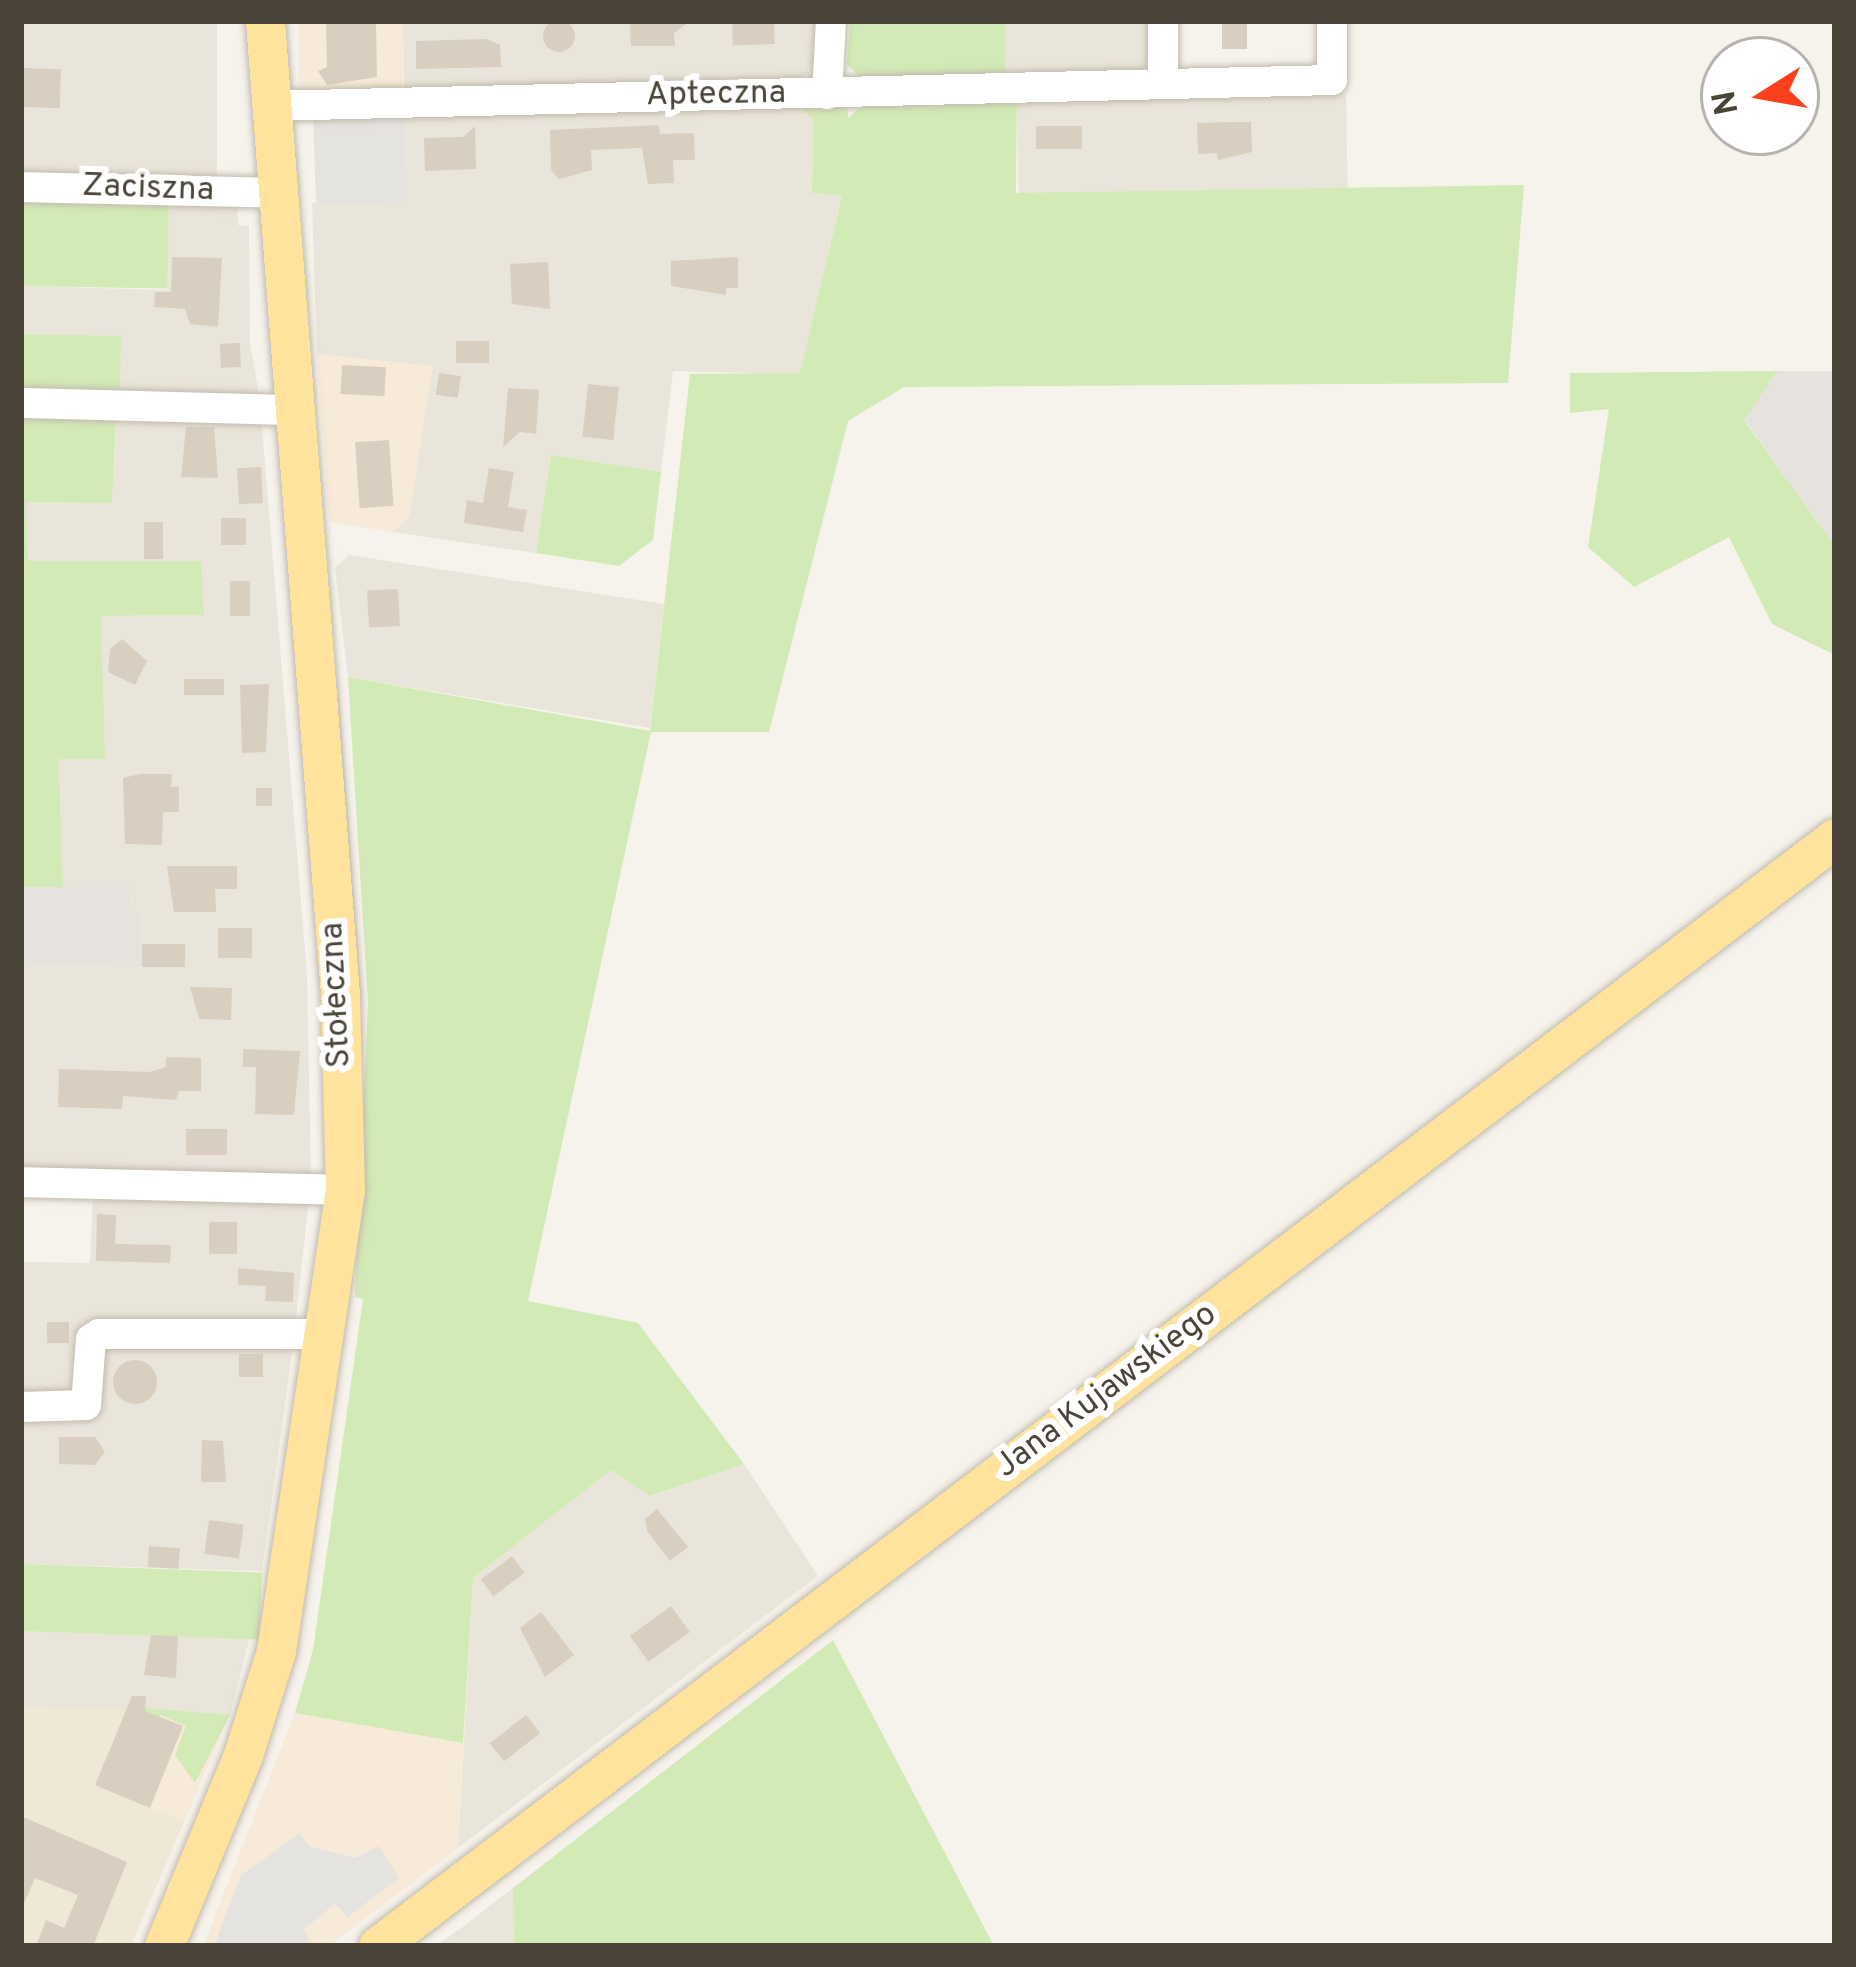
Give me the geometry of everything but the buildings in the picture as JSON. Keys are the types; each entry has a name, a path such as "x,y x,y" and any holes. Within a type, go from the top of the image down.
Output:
{"main road":[{"name":"Stołeczna","path":"164,1946 243,1755 276,1651 345,1190 340,994 265,21"},
{"name":"Jana Kujawskiego","path":"378,1946 1835,838"}],"street":[{"path":"827,94 831,21"},
{"path":"1163,21 1163,82"},
{"name":"Apteczna","path":"269,106 1332,80 1332,21"},
{"name":"Zaciszna","path":"21,187 276,193"},
{"path":"21,404 293,410"},
{"path":"21,1182 345,1190"},
{"path":"21,1407 86,1405 92,1339 99,1334 327,1334"}],"shaded area":[{"path":"21,21 217,21 217,176 21,176"},
{"path":"299,21 403,21 403,91 299,91"},
{"path":"403,21 819,21 818,65 800,80 404,89"},
{"path":"1005,21 1155,21 1155,57 1141,74 1005,76"},
{"path":"1346,93 1348,188 1019,194 1017,99"},
{"path":"798,104 813,120 812,192 842,194 800,374 673,371 661,472 551,455 536,553 393,532 409,517 432,367 317,354 312,203 406,202 404,114"},
{"path":"404,114 407,202 316,205 313,117"},
{"path":"169,199 237,204 238,225 249,226 250,342 260,400 119,396 121,336 21,334 21,286 167,290"},
{"path":"317,354 433,366 409,517 393,532 329,522"},
{"path":"1777,371 1835,371 1835,546 1744,419"},
{"path":"117,410 261,415 307,974 311,1178 21,1174 21,966 141,967 140,913 130,913 131,887 63,887 59,759 104,759 101,616 203,615 200,561 28,562 25,502 112,503"},
{"path":"349,555 664,604 650,728 348,677 335,568"},
{"path":"329,695 339,695 361,992 349,993"},
{"path":"21,887 131,887 130,912 141,913 142,967 21,966"},
{"path":"93,1194 309,1198 295,1327 81,1322 80,1388 66,1399 21,1399 21,1262 90,1263"},
{"path":"112,1341 293,1346 262,1571 21,1564 21,1418 97,1418 99,1353"},
{"path":"744,1464 818,1576 458,1848 473,1578 611,1470 651,1496"},
{"path":"21,1631 250,1636 230,1715 21,1706"},
{"path":"21,1706 126,1709 96,1785 184,1822 131,1946 21,1946"},
{"path":"126,1709 230,1715 184,1822 95,1785"},
{"path":"295,1713 463,1743 458,1848 329,1946 203,1946"},
{"path":"300,1833 309,1846 355,1858 379,1846 399,1878 348,1917 335,1904 304,1929 311,1946 214,1946 241,1875"},
{"path":"513,1888 514,1946 435,1946 464,1926"}],"green space":[{"path":"850,21 1005,21 1005,76 864,80 847,65"},
{"path":"1017,100 1016,193 1524,185 1508,383 904,387 848,421 769,732 651,732 528,1301 638,1323 744,1464 650,1496 611,1470 473,1578 463,1743 295,1713 313,1650 363,1299 355,1297 368,1002 348,677 650,731 690,374 800,373 842,195 812,193 813,120 798,104 847,103 848,118 863,105"},
{"path":"21,196 169,199 167,289 21,286"},
{"path":"21,334 121,336 120,395 21,393"},
{"path":"1777,371 1744,420 1835,546 1835,655 1772,624 1729,537 1634,587 1588,547 1609,409 1570,413 1570,373"},
{"path":"21,417 116,421 112,503 26,502 28,561 201,561 204,615 101,616 105,759 59,759 63,887 21,887"},
{"path":"551,455 661,472 653,540 619,566 536,553"},
{"path":"21,1564 262,1572 260,1639 21,1631"},
{"path":"833,1640 994,1946 514,1946 513,1888"},
{"path":"126,1709 230,1715 195,1783 175,1755 186,1726 160,1715 153,1732 120,1725"}]}
